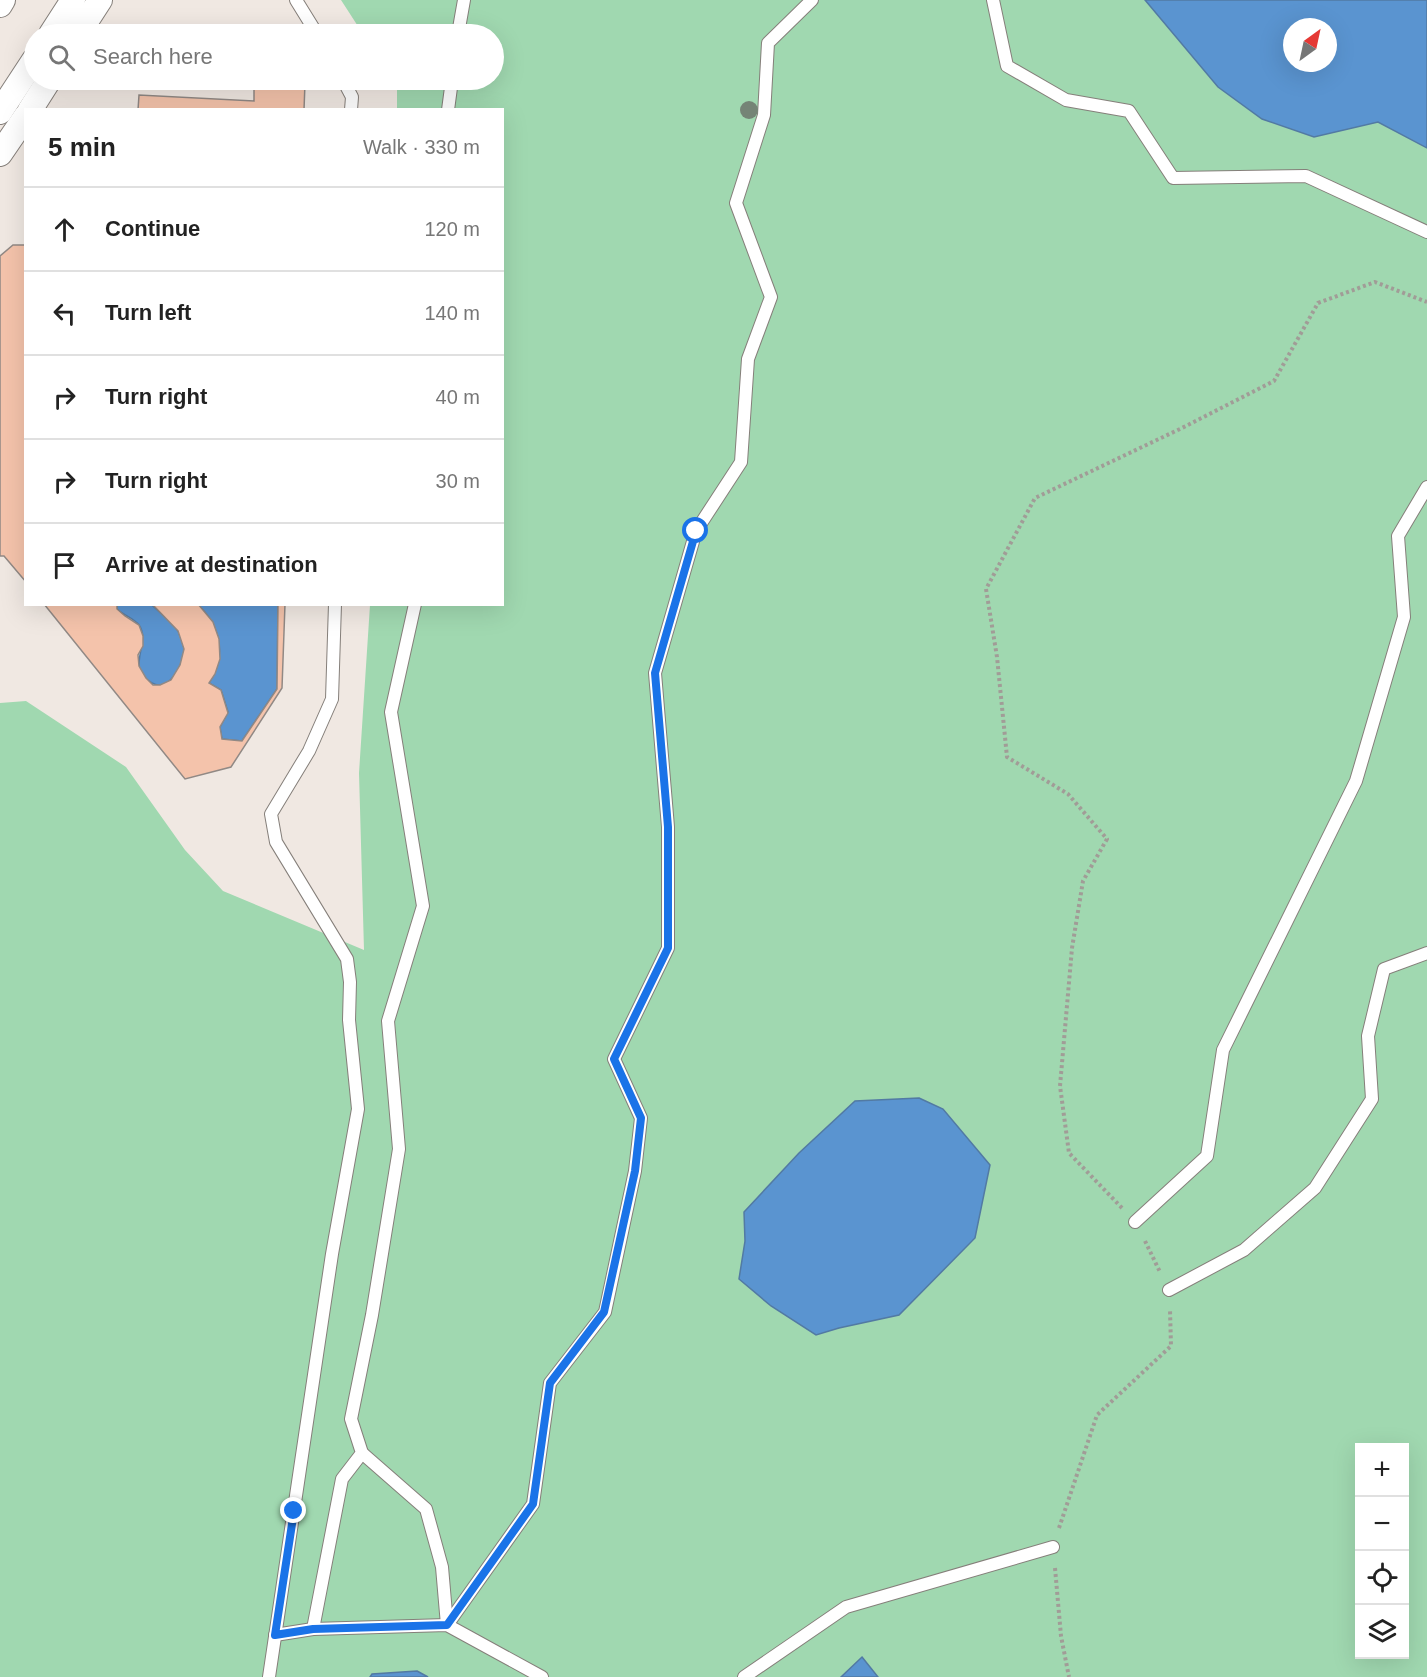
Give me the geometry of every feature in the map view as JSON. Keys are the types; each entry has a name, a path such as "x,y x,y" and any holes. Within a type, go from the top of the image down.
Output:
{"street":[{"path":"0,5 3,0"},
{"path":"57,24 73,0"},
{"path":"84,24 100,0"},
{"path":"0,112 24,75"},
{"path":"31,108 43,90"},
{"path":"0,154 24,119"}],"lane":[{"path":"296,0 311,24"},
{"path":"460,24 464,0"},
{"path":"447,1625 533,1504 550,1383 604,1312 635,1171 641,1118 614,1059 668,948 668,827 655,673 696,531 741,462 748,359 771,297 736,203 764,115 768,43 812,0"},
{"path":"993,0 1007,66 1066,100 1129,111 1173,178 1306,176 1427,232"},
{"path":"348,90 352,97 351,108"},
{"path":"448,108 451,90"},
{"path":"1135,1222 1207,1156 1223,1050 1356,781 1404,617 1398,536 1427,487"},
{"path":"269,1677 332,1254 358,1109 349,1020 350,982 346,959 276,842 271,814 309,751 332,699 335,606"},
{"path":"415,606 391,712 423,906 388,1021 399,1149 372,1315 351,1419 362,1453 426,1509 442,1567 447,1625"},
{"path":"1169,1290 1244,1250 1315,1188 1372,1100 1368,1036 1384,969 1427,953"},
{"path":"313,1629 342,1479 362,1453"},
{"path":"744,1677 846,1607 1053,1547"},
{"path":"275,1635 313,1629 447,1625 542,1677"}],"path":[{"path":"1069,1677 1061,1636 1053,1547 1097,1414 1171,1346 1169,1290 1135,1222 1069,1153 1060,1086 1072,948 1083,881 1107,839 1068,794 1007,757 997,657 986,589 1035,498 1274,381 1318,303 1375,282 1427,302"}],"green space":[{"path":"341,0 1427,0 1427,1677 0,1677 0,703 26,701 126,767 185,850 223,891 364,950 359,773 370,606 504,606 504,108 397,108 397,90 504,90 504,24 357,24"}],"water":[{"path":"1145,0 1427,0 1427,148 1378,122 1314,137 1262,119 1218,87"},
{"path":"117,606 153,606 175,627 183,644 184,654 179,668 170,680 158,685 144,677 139,663 142,632 137,623 117,609"},
{"path":"199,606 278,606 277,689 242,741 222,739 220,727 228,712 221,690 209,683 218,663 219,642 206,613"},
{"path":"919,1098 943,1109 990,1165 975,1238 899,1315 816,1335 771,1306 739,1279 745,1241 744,1212 799,1153 855,1101"},
{"path":"862,1657 878,1677 841,1677"},
{"path":"417,1671 428,1677 370,1677 372,1674"}],"building":[{"path":"254,90 305,90 304,108 138,108 139,95 254,101"},
{"path":"13,245 24,245 24,580 4,556 0,556 0,256"},
{"path":"46,606 117,606 117,609 125,616 139,625 143,636 143,646 138,655 139,666 153,685 160,685 171,680 180,665 184,649 178,631 154,606 200,606 213,622 219,639 220,659 209,683 221,690 228,713 220,727 222,739 242,741 277,689 278,606 285,606 282,688 231,767 185,779"}],"route":[{"path":"294,1511 275,1635 313,1629 447,1625 533,1504 550,1383 604,1312 635,1171 641,1118 614,1059 668,948 668,827 655,673 696,531"}]}
